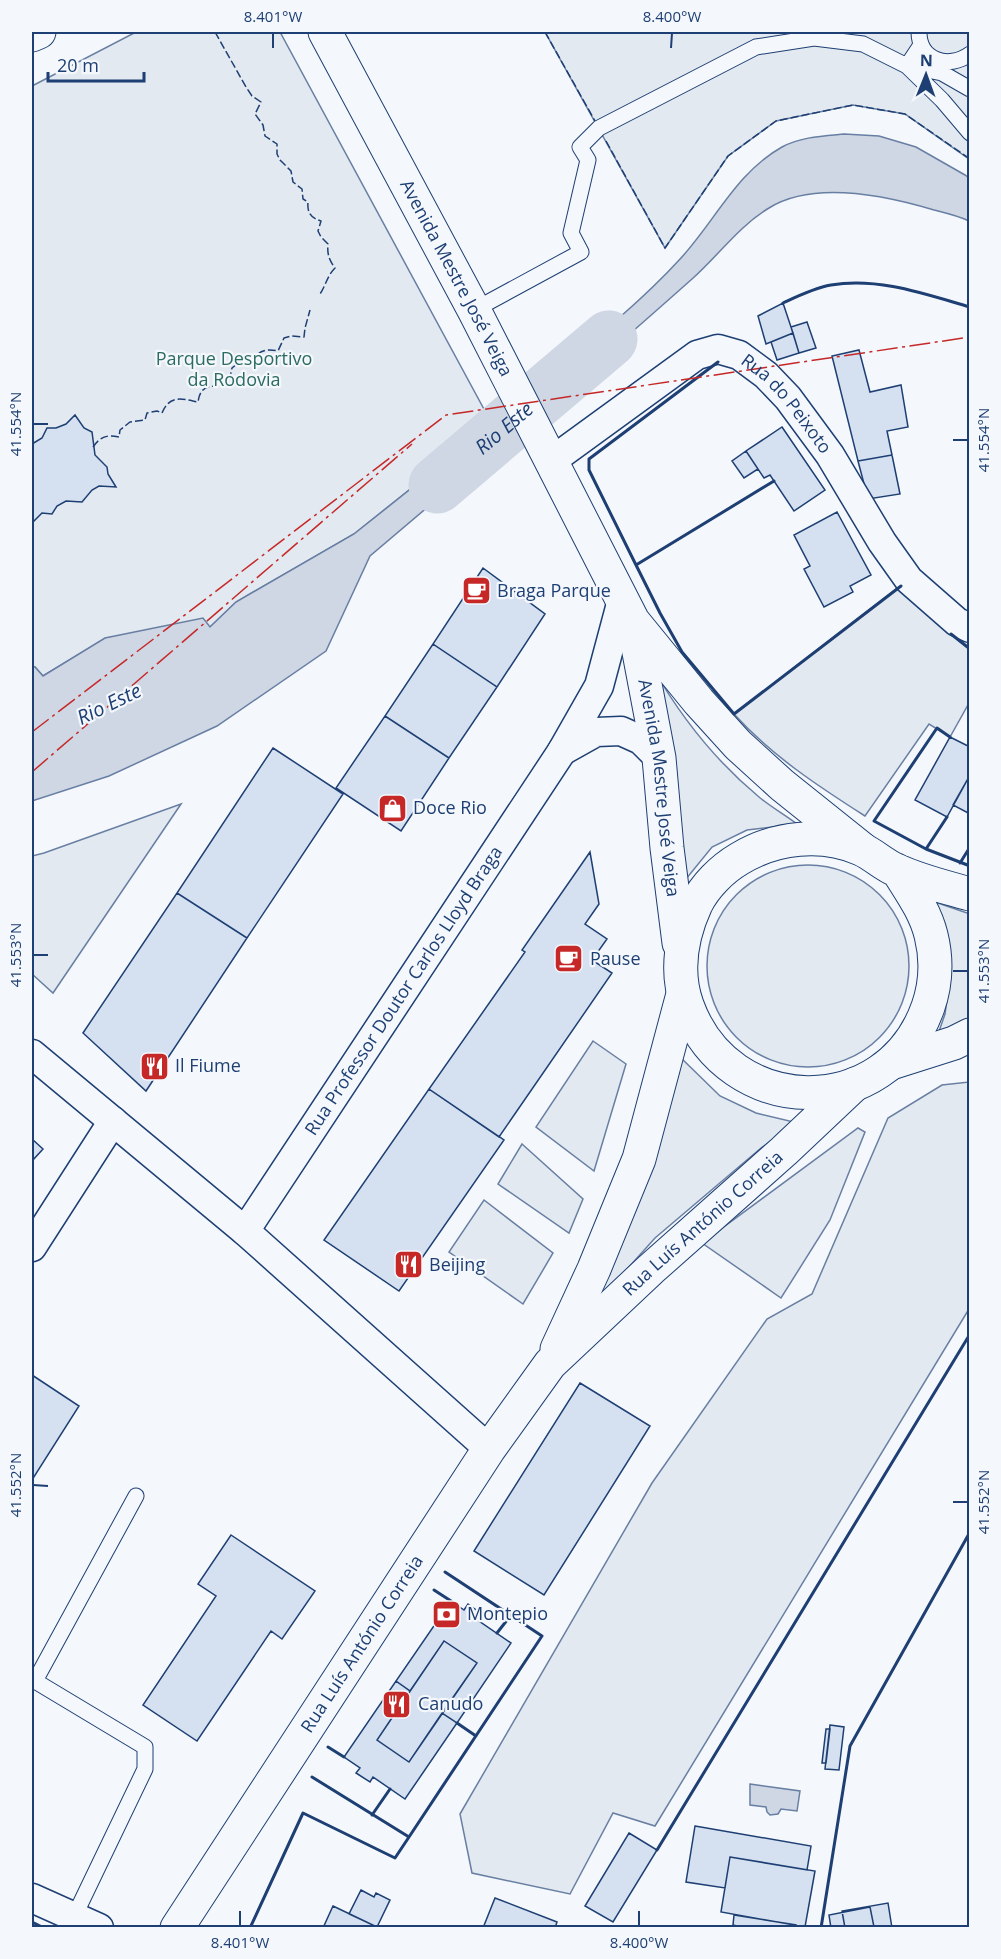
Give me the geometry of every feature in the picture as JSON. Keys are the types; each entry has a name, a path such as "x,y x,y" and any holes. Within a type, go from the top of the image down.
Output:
{"street":[{"path":"32,35 39,32"},
{"name":"Avenida Mestre José Veiga","path":"325,32 474,310 627,611 699,702 738,745 782,785 862,849"},
{"name":"Rua do Peixoto","path":"546,452 697,355 718,348 739,355 766,375 788,398 830,455 882,542 909,580 957,622 969,628"},
{"name":"Avenida Mestre José Veiga","path":"627,611 659,758 680,954"},
{"name":"Rua Professor Doutor Carlos Lloyd Braga","path":"244,1231 562,751 599,686 627,611"},
{"name":"Rua Professor Doutor Carlos Lloyd Braga","path":"562,751 596,732 621,731 641,740 659,758"},
{"path":"969,894 898,871 862,849 832,841 809,838 793,840 763,847 745,855 714,880 700,896 686,925 680,954 683,994 693,1022 705,1042 723,1062 744,1077 768,1087 797,1093 825,1092 855,1084 889,1064 969,1035"},
{"path":"889,1064 906,1046 924,1018 932,996 935,977 931,934 923,911 898,871"},
{"name":"Rua Luís António Correia","path":"177,1928 489,1449 550,1364 594,1269 639,1159 683,994"},
{"path":"32,1054 244,1231 489,1449"},
{"name":"Rua Luís António Correia","path":"550,1364 855,1084"},
{"path":"32,1247 113,1121"},
{"path":"32,1898 87,1922"}],"lane":[{"path":"474,310 580,252 570,233 588,160 580,147 599,128 756,47 814,38 863,44 908,66 942,73 969,89"},
{"path":"908,66 920,38"},
{"path":"920,38 927,54 936,60 955,62 969,54"},
{"path":"908,66 942,100 969,133"},
{"path":"87,1922 146,1769 145,1748 35,1681 135,1496"}],"green space":[{"name":"Parque Desportivo da Rodovia","path":"136,32 280,32 492,424 354,534 236,602 210,627 106,638 43,676 35,667 32,667 32,86"},
{"path":"545,32 969,32 969,159 905,114 853,105 776,121 728,156 665,248"},
{"path":"900,586 969,649 969,703 950,737 929,724 865,816 780,757 734,714"},
{"path":"654,670 688,722 714,754 759,797 797,824 747,830 712,847 686,879"},
{"path":"181,804 53,993 32,974 32,856"},
{"path":"808,865 837,869 856,877 886,902 897,918 905,937 909,966 905,995 897,1014 872,1044 856,1055 837,1063 808,1067 779,1063 760,1055 730,1030 719,1014 711,995 707,966 711,937 719,918 744,888 760,877 779,869"},
{"path":"932,901 970,914 969,1025 936,1040 945,1014 951,972"},
{"path":"593,1041 626,1064 594,1171 536,1127"},
{"path":"678,1055 720,1096 756,1113 798,1123 761,1148 655,1238 575,1327"},
{"path":"969,1082 969,1309 655,1826 613,1813 570,1894 472,1873 460,1814 652,1483 767,1319 812,1294 888,1118 942,1085"},
{"path":"858,1128 865,1132 830,1220 781,1298 702,1243"},
{"path":"522,1144 583,1199 569,1233 498,1184"},
{"path":"484,1200 553,1253 523,1304 449,1252"}],"water":[{"path":"844,134 879,136 916,147 965,175 969,178 969,221 895,200 851,193 807,195 787,199 748,223 702,270 554,400 545,379 615,321 665,275 693,244 739,183 766,157 796,141"},
{"path":"492,424 502,444 370,556 326,651 217,726 109,776 32,801 32,667 35,667 43,676 105,638 203,618 210,627 236,602 354,534"},
{"path":"750,1784 800,1791 797,1811 781,1809 778,1814 770,1815 766,1807 750,1805"}],"building":[{"path":"783,303 793,333 766,344 758,316"},
{"path":"807,322 816,348 799,353 791,327"},
{"path":"793,333 799,353 777,360 771,342"},
{"path":"859,350 870,392 901,385 908,427 887,431 892,455 858,461 832,356"},
{"path":"75,415 84,428 92,432 95,455 107,467 108,474 116,487 99,486 92,490 82,502 66,501 57,506 52,514 42,513 32,523 32,444 42,438 47,428 56,428 66,424"},
{"path":"782,427 825,490 794,511 770,475 764,478 746,451"},
{"path":"746,451 758,469 744,478 732,461"},
{"path":"892,455 900,494 868,499 858,461"},
{"path":"837,512 871,575 850,586 853,592 824,607 804,569 810,566 794,535"},
{"path":"483,568 545,614 497,687 433,644"},
{"path":"433,644 497,687 449,758 385,716"},
{"path":"385,716 449,758 401,831 336,788"},
{"path":"950,737 970,747 970,775 947,817 915,800"},
{"path":"273,748 343,794 247,938 177,893"},
{"path":"970,775 970,814 953,805"},
{"path":"590,852 599,904 585,924 607,939 592,960 612,973 499,1137 429,1089 525,952 522,950"},
{"path":"177,893 247,938 146,1091 83,1033"},
{"path":"429,1089 504,1140 399,1291 324,1240"},
{"path":"32,1139 43,1149 32,1161"},
{"path":"32,1375 79,1406 32,1480"},
{"path":"580,1383 650,1426 544,1595 474,1551"},
{"path":"231,1535 315,1591 282,1639 271,1631 197,1741 143,1705 216,1596 198,1584"},
{"path":"451,1601 464,1610 468,1604 483,1615 479,1621 511,1643 457,1723 442,1713 477,1663 444,1641 410,1691 396,1681"},
{"path":"444,1641 477,1663 409,1762 377,1740"},
{"path":"396,1681 410,1691 377,1740 409,1762 442,1713 457,1723 405,1799 373,1777 370,1782 356,1773 360,1768 344,1757"},
{"path":"830,1725 844,1727 839,1770 825,1769"},
{"path":"826,1729 830,1729 826,1763 822,1763"},
{"path":"695,1826 811,1846 807,1870 730,1857 725,1888 686,1882"},
{"path":"629,1833 657,1850 613,1922 585,1906"},
{"path":"730,1857 815,1871 805,1927 721,1912"},
{"path":"361,1890 374,1897 376,1893 390,1900 377,1927 349,1914"},
{"path":"495,1898 557,1922 555,1928 483,1928"},
{"path":"888,1903 892,1928 845,1928 842,1911"},
{"path":"333,1906 377,1927 377,1928 323,1928"},
{"path":"870,1907 874,1927 831,1928 829,1915"},
{"path":"734,1915 796,1925 796,1928 745,1928 733,1925"}],"waterway":[{"name":"Rio Este","path":"437,485 609,339"}],"fence":[{"path":"215,32 246,87 252,96 261,102 255,114 263,125 265,136 277,144 277,154 291,171 293,182 302,189 303,199 308,202 310,214 321,221 318,231 328,244 329,257 335,268 320,294"},
{"path":"545,32 595,121"},
{"path":"606,141 665,248 728,156 776,121 853,105 905,114 970,159"},
{"path":"93,447 104,437 119,437 120,430 130,422 145,420 147,413 157,411 162,413 173,400 198,402 204,389 217,386 219,377 230,377 232,368 236,365 242,362 250,363 262,351 278,351 284,338 304,337 310,310"}],"wall":[{"path":"783,303 825,286 866,283 901,288 970,307"},
{"path":"718,362 589,459 589,470 636,565 774,481"},
{"path":"636,565 682,652 734,714 901,586"},
{"path":"951,634 970,649"},
{"path":"950,737 937,728 874,821 926,849 970,866"},
{"path":"926,849 947,817"},
{"path":"960,863 970,847"},
{"path":"657,1850 970,1334"},
{"path":"821,1928 850,1746 970,1532"},
{"path":"312,1777 409,1837 542,1636 445,1572"},
{"path":"434,1590 451,1601"},
{"path":"497,1633 511,1615"},
{"path":"457,1723 476,1736"},
{"path":"328,1747 344,1757"},
{"path":"372,1815 390,1789"},
{"path":"250,1928 303,1813 395,1858 409,1837"},
{"path":"32,1922 44,1928"}],"power":[{"path":"32,732 446,415 970,337"},
{"path":"32,772 412,444"}],"place":[{"name":"Braga Parque","path":"476,591"},
{"name":"Doce Rio","path":"392,808"},
{"name":"Pause","path":"569,959"},
{"name":"Il Fiume","path":"154,1066"},
{"name":"Beijing","path":"408,1265"},
{"name":"Montepio","path":"446,1614"},
{"name":"Canudo","path":"397,1704"}]}
